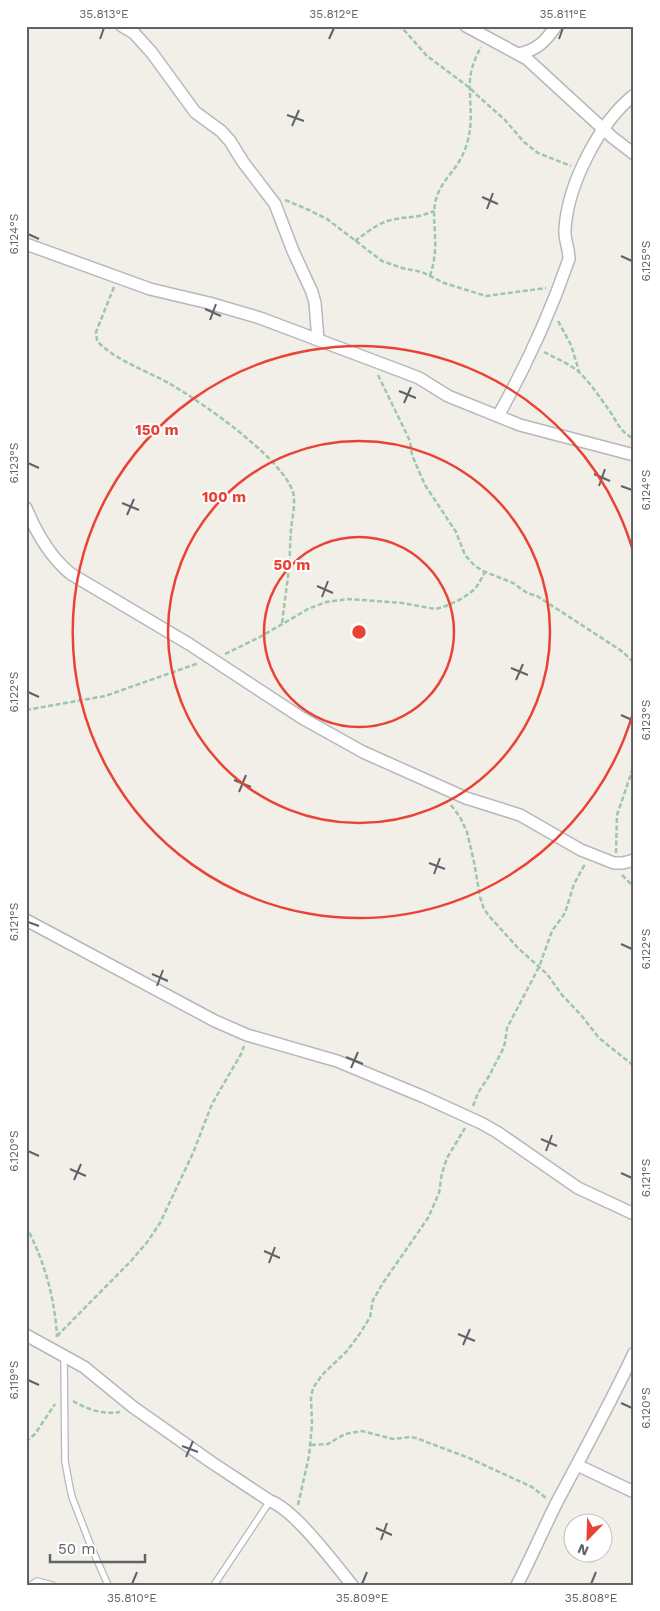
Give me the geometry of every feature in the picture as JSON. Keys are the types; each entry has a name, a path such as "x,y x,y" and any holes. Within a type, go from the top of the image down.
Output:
{"street":[{"path":"122,26 133,30 160,63 195,112 221,131 230,141 243,162 267,192 280,215 292,252 312,292 315,303 318,340"},
{"path":"466,26 527,59 612,137 634,154"},
{"path":"518,54 544,42 556,26"},
{"path":"498,416 533,346 570,259 565,234 567,209 581,170 604,128 616,112 634,95"},
{"path":"26,244 150,289 209,303 260,318 419,378 448,396 498,416 554,435 634,455"},
{"path":"26,508 37,529 62,566 71,574 189,644 302,718 363,752 466,798 520,815 563,842 592,855 614,863 634,860"},
{"path":"26,920 215,1021 247,1035 337,1061 470,1118 497,1132 578,1188 634,1214"},
{"path":"26,1335 84,1367 133,1407 203,1457 275,1503 294,1518 328,1554 352,1585"},
{"path":"517,1585 556,1504 609,1405 634,1353"},
{"path":"577,1465 634,1492"}],"lane":[{"path":"60,1353 64,1395 65,1461 69,1483 72,1497 108,1585"},
{"path":"214,1585 270,1501"},
{"path":"31,1585 37,1581 52,1585"}],"path":[{"path":"397,26 405,31 428,56 470,88 505,120 524,142 538,152 581,170"},
{"path":"430,276 436,240 434,211 440,188 461,158 466,146 472,111 470,79 472,67 486,37"},
{"path":"267,192 327,219 382,261 397,267 422,272 444,284 486,296 542,289 560,284"},
{"path":"356,240 389,221 416,217 434,211"},
{"path":"118,278 96,332 97,340 124,360 172,385 215,414 273,461 293,492 294,503 289,567 282,624"},
{"path":"550,308 571,345 580,372 605,404 618,426 634,439"},
{"path":"533,346 580,372"},
{"path":"371,360 410,441 412,455 428,492 456,532 465,555 485,572 513,583 527,593 537,596 623,652 634,663"},
{"path":"26,710 105,696 210,659 236,649 320,604 341,599 402,603 435,609 440,608 464,597 474,590 485,572"},
{"path":"614,863 617,815 634,765"},
{"path":"450,803 460,817 467,832 484,909 497,927 547,974 598,1038 634,1066"},
{"path":"294,1518 304,1480 310,1445 311,1398 314,1388 322,1375 338,1361 361,1332 370,1317 373,1300 428,1218 440,1189 442,1173 447,1158 462,1135 478,1093 502,1051 507,1028 539,967 552,931 565,913 574,884 592,855"},
{"path":"57,1336 131,1261 160,1223 193,1153 212,1104 242,1054 247,1035"},
{"path":"26,1226 37,1248 49,1287 60,1353"},
{"path":"26,1442 36,1434 46,1415 64,1395 87,1408 107,1413 121,1412 133,1407"},
{"path":"310,1445 328,1444 345,1434 362,1431 370,1431 393,1439 416,1438 469,1458 532,1487 556,1504"}]}
